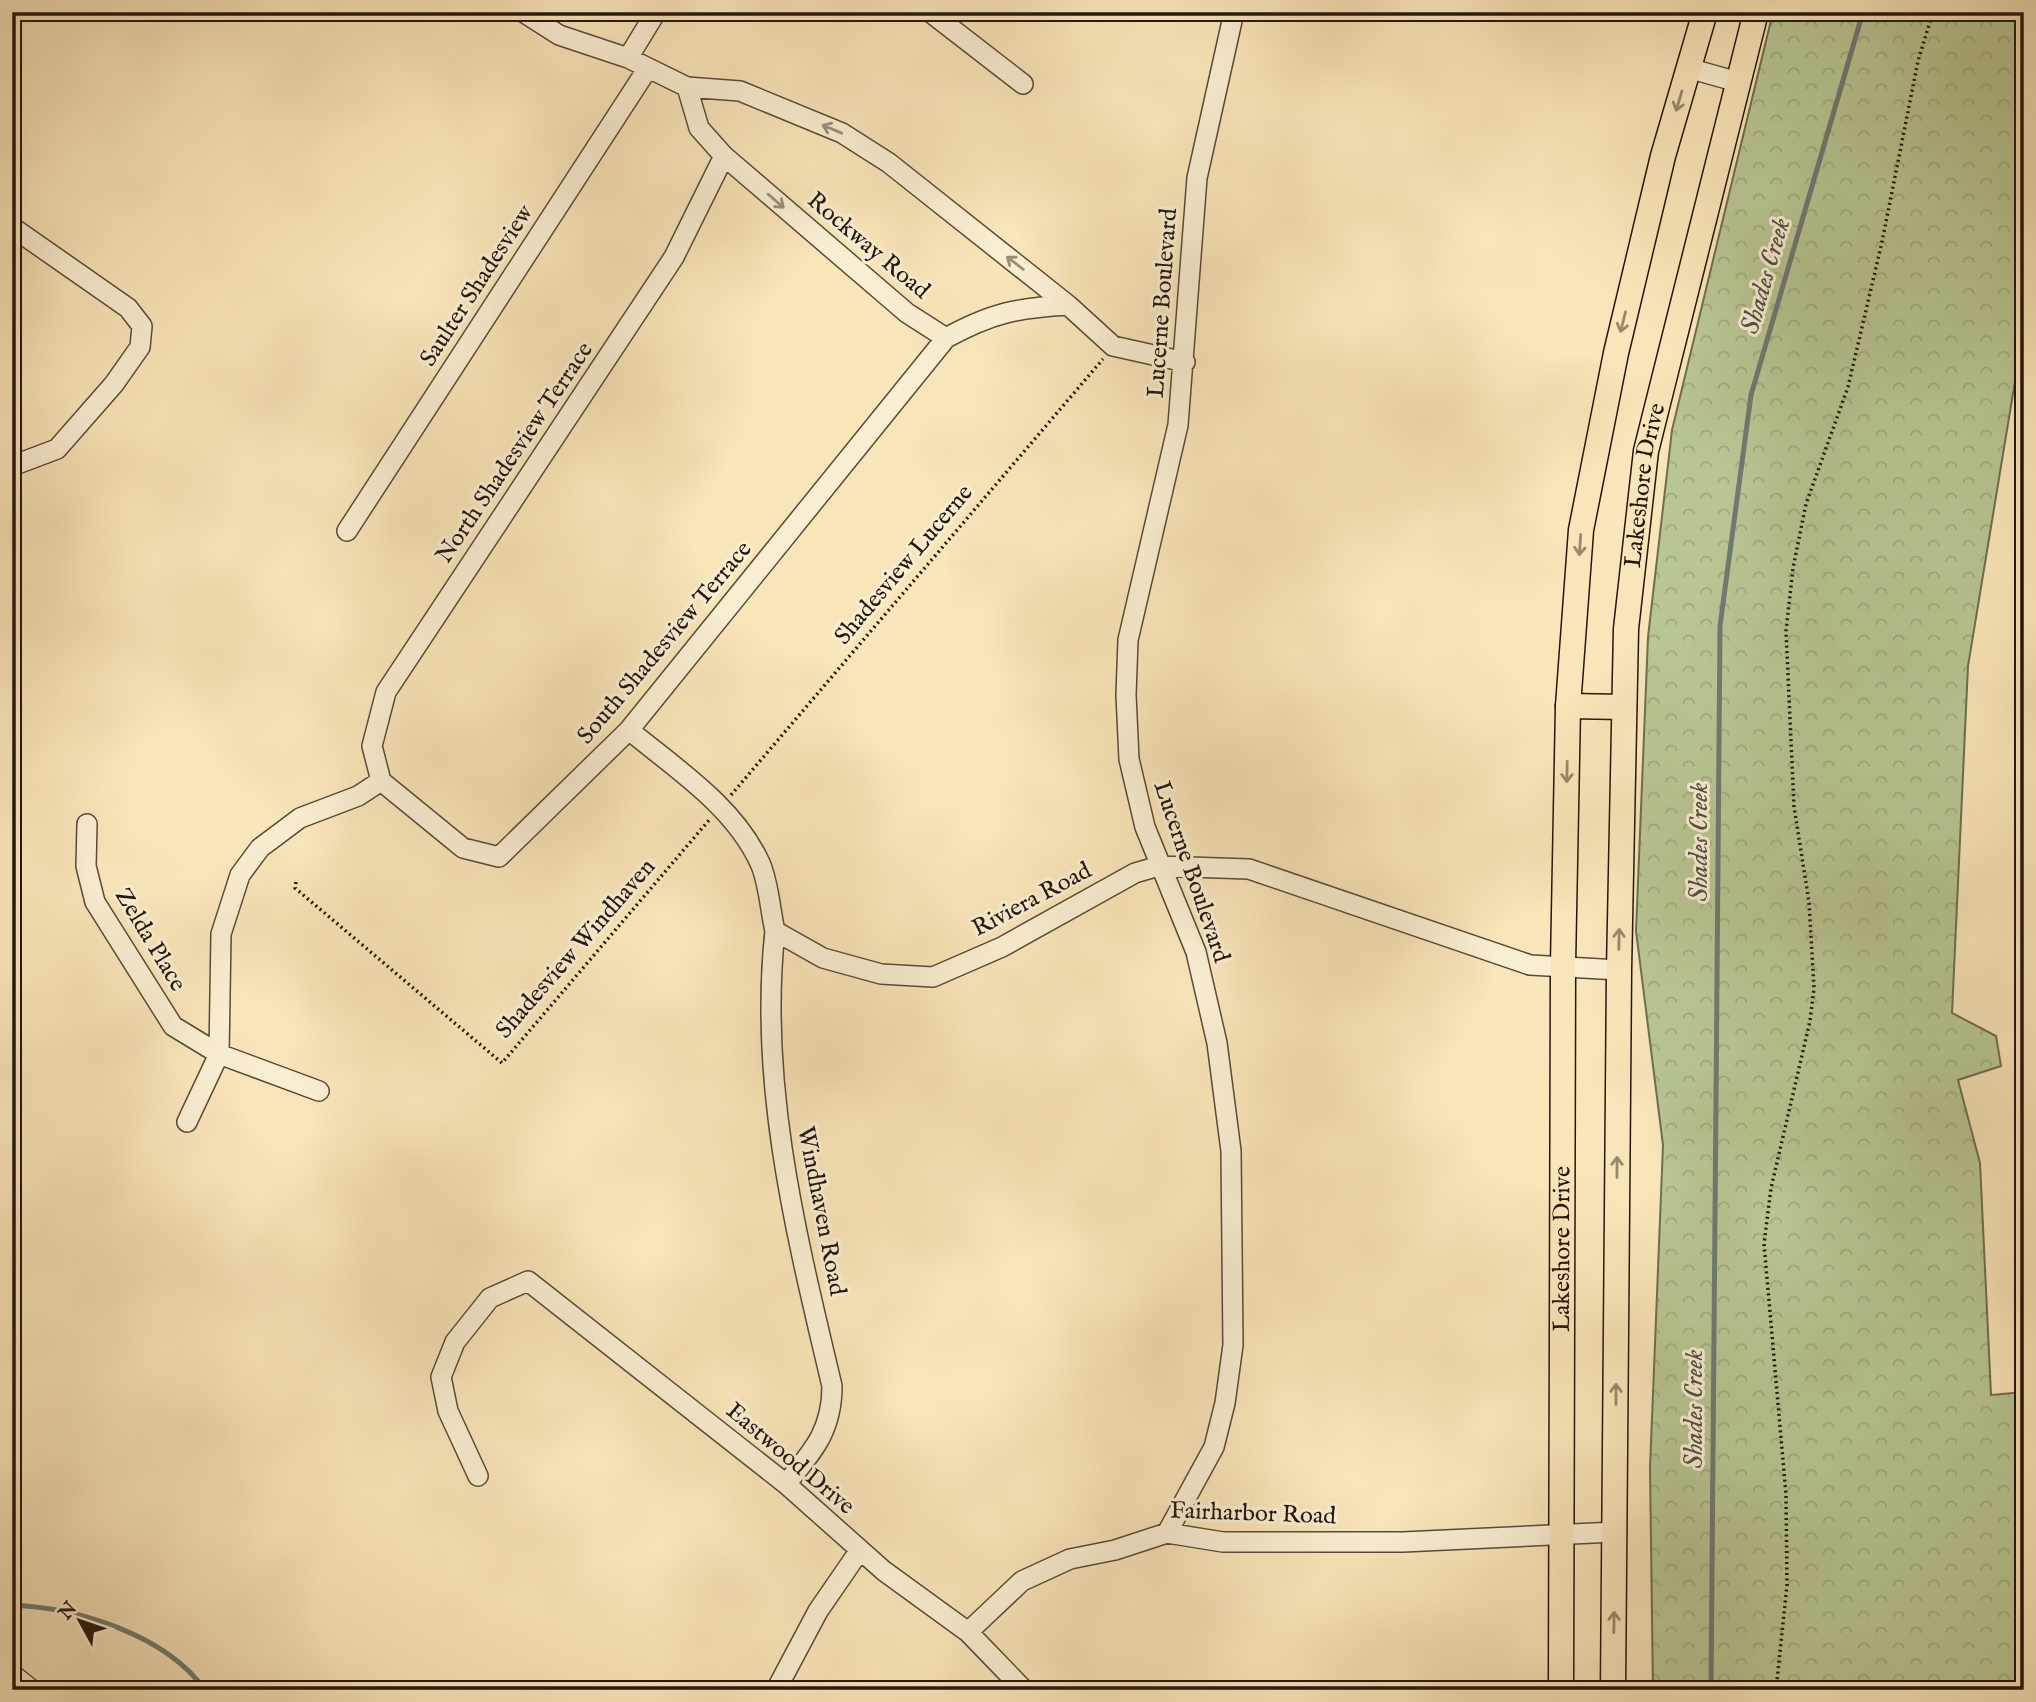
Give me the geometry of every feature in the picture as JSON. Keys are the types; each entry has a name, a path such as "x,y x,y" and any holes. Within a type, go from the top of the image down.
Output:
{"main road":[{"name":"Lakeshore Drive","path":"1561,1690 1564,1534 1563,965 1568,706 1581,530 1616,353 1663,156 1705,12"},
{"name":"Lakeshore Drive","path":"1613,1690 1619,970 1626,629 1646,451 1756,12"},
{"path":"1568,706 1624,707"}],"street":[{"path":"523,12 559,35 628,58 687,87 740,91 842,133 889,163 1068,305 1113,346 1185,362"},
{"path":"628,58 656,12"},
{"path":"930,12 1023,84"},
{"name":"Lucerne Boulevard","path":"1167,1533 1214,1447 1225,1403 1233,1345 1231,1152 1217,1043 1196,952 1145,827 1129,759 1126,695 1128,640 1141,575 1168,477 1185,362 1197,177 1234,12"},
{"name":"Saulter Shadesview","path":"347,531 648,68"},
{"path":"1688,68 1738,82"},
{"name":"Rockway Road","path":"687,87 699,128 724,156 907,313 947,338"},
{"name":"North Shadesview Terrace","path":"381,781 372,746 386,692 674,257 724,156"},
{"path":"12,227 128,308 142,326 140,347 114,384 57,449 12,466"},
{"path":"947,338 982,319 1013,310 1068,305"},
{"name":"South Shadesview Terrace","path":"381,781 463,848 499,857 629,730 947,338"},
{"path":"629,730 721,807 744,834 761,865 775,932"},
{"path":"187,1122 219,1054 221,934 240,875 260,848 300,818 358,796 381,781"},
{"name":"Zelda Place","path":"87,824 86,866 95,902 173,1026 219,1054 319,1091"},
{"name":"Riviera Road","path":"775,932 823,958 881,974 933,976 1002,947 1135,873 1159,866 1249,869 1530,965 1563,965"},
{"name":"Windhaven Road","path":"775,932 769,981 777,1111 791,1211 832,1386 832,1412 817,1445 786,1484"},
{"path":"1563,965 1619,970"},
{"name":"Eastwood Drive","path":"478,1476 448,1411 441,1377 455,1342 490,1298 528,1281 786,1484 860,1550 968,1632 1015,1677 1024,1690"},
{"path":"1564,1534 1615,1532"},
{"name":"Fairharbor Road","path":"968,1632 1022,1581 1070,1559 1115,1550 1167,1533 1223,1542 1403,1542 1564,1534"},
{"path":"776,1690 818,1611 860,1550"},
{"path":"12,1674 32,1690"}],"path":[{"path":"1776,1690 1787,1585 1786,1494 1764,1244 1771,1188 1810,1021 1814,988 1810,902 1794,807 1786,631 1793,568 1806,503 1848,387 1882,242 1918,61 1933,12"},
{"name":"Shadesview Lucerne","path":"721,807 1113,346"},
{"name":"Shadesview Windhaven","path":"296,882 295,888 502,1063 721,807"}],"green space":[{"path":"1773,12 2024,12 2024,327 1968,666 1952,1013 1996,1036 2001,1066 1958,1080 1980,1163 1991,1395 2024,1392 2024,1690 1653,1690 1650,1468 1663,1145 1636,931 1648,637 1672,430"}],"waterway":[{"name":"Shades Creek","path":"1711,1690 1720,626 1751,395 1863,12"},
{"path":"12,1605 91,1618 143,1639 188,1670 205,1690"}]}
